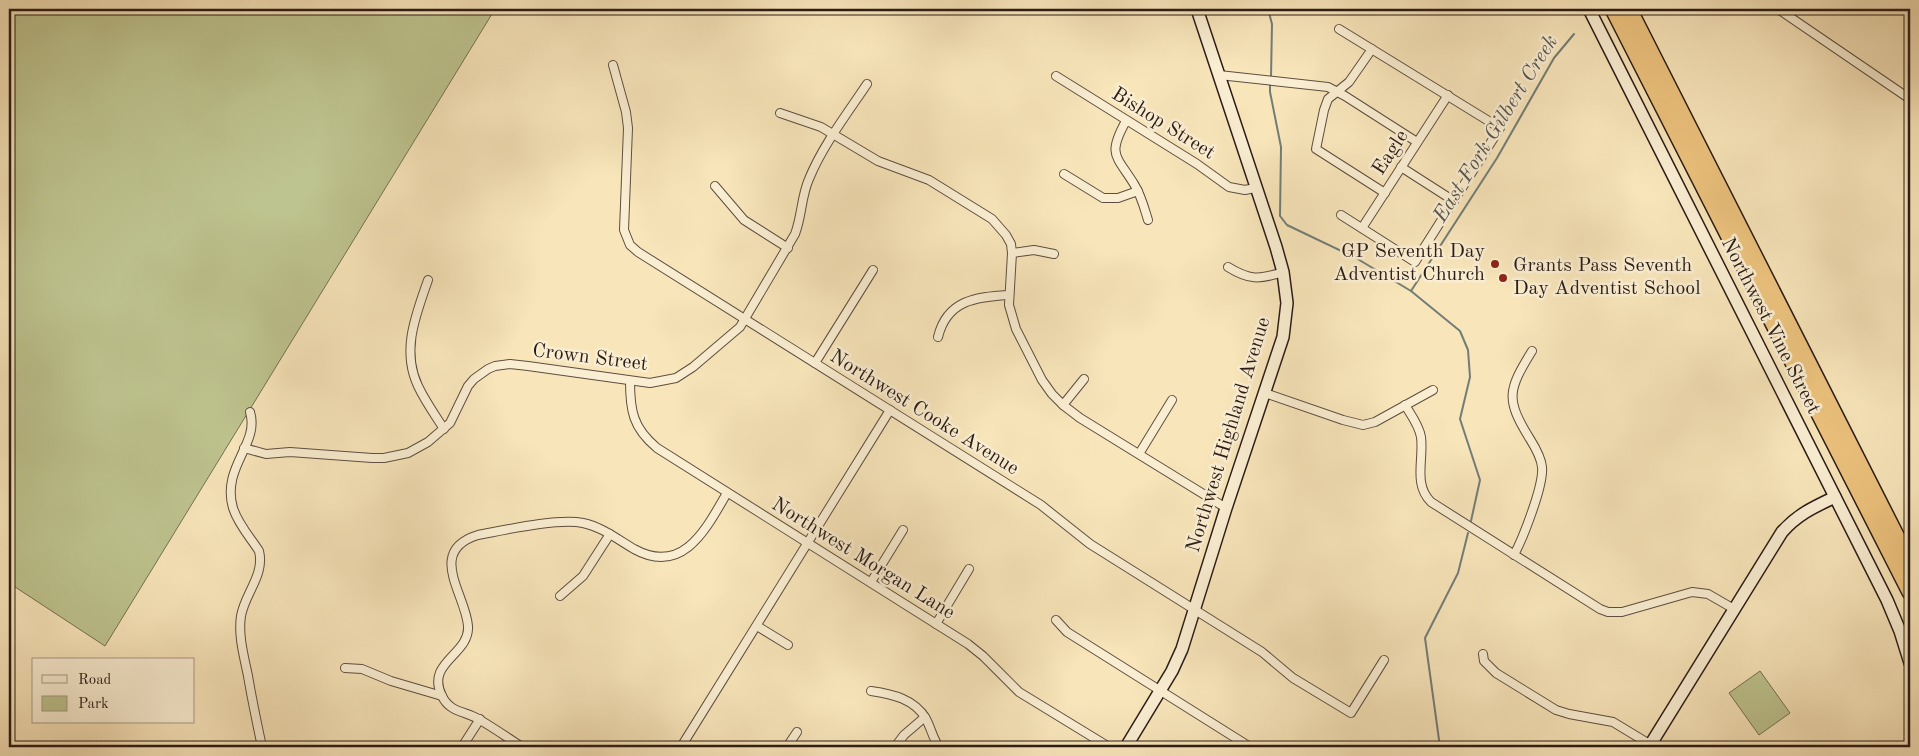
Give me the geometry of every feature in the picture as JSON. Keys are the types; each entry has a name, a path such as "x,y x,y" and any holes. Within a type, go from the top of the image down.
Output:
{"highway":[{"path":"1614,9 1910,592"},
{"path":"1629,9 1910,563"}],"street":[{"name":"Northwest Highland Avenue","path":"1126,747 1161,691 1179,656 1285,327 1287,303 1283,272 1197,9"},
{"name":"Northwest Vine Street","path":"1589,9 1890,605 1910,663"},
{"path":"1778,9 1910,99"},
{"path":"1339,28 1500,128 1415,262 1342,215"},
{"path":"1372,49 1349,82 1326,103 1316,149 1385,193"},
{"name":"Northwest Cooke Avenue","path":"613,65 626,112 628,128 624,221 627,238 638,252 1041,505 1090,544 1262,652 1293,678 1351,714 1384,660"},
{"path":"1219,75 1328,87 1417,142"},
{"name":"Bishop Street","path":"1056,76 1229,187 1245,190 1256,188"},
{"name":"Crown Street","path":"244,448 266,454 290,452 384,458 408,453 419,448 444,429 456,414 468,386 474,379 495,366 510,364 650,383 676,378 693,367 731,335 744,320 788,248 799,224 805,188 809,178 867,84"},
{"name":"Eagle","path":"1362,228 1448,95"},
{"path":"780,113 811,123 878,160 929,180 979,210 1000,227 1010,244 1012,253 1008,295 1012,317 1019,336 1042,380 1063,405 1080,418 1226,508"},
{"path":"1126,121 1117,139 1116,153 1121,167 1138,191 1148,220"},
{"path":"1401,167 1454,201"},
{"path":"1064,174 1104,198 1118,198 1138,191"},
{"path":"715,186 744,220 788,248"},
{"path":"1012,253 1034,250 1054,254"},
{"path":"1228,267 1240,274 1253,278 1283,272"},
{"path":"815,363 873,270"},
{"path":"428,280 412,332 410,351 413,372 418,385 444,429"},
{"path":"938,337 948,315 962,303 980,297 1008,295"},
{"path":"1514,555 1525,534 1542,476 1540,459 1518,420 1512,402 1514,385 1532,351"},
{"path":"1063,405 1084,379"},
{"name":"Northwest Morgan Lane","path":"630,381 632,414 642,434 657,448 936,624 979,653 1019,692 1110,747"},
{"path":"1265,393 1363,425 1370,424 1433,390"},
{"path":"1139,454 1172,400"},
{"path":"1405,405 1419,432 1421,448 1420,481 1426,497 1440,509 1600,609 1608,612 1622,612 1692,592 1708,594 1734,610"},
{"path":"681,747 890,410"},
{"path":"250,412 252,418 251,434 232,477 230,493 235,514 259,551 261,558 260,572 248,595 242,614 240,635 262,747"},
{"path":"522,747 480,719 454,710 442,696 439,683 442,668 462,646 469,629 466,614 452,576 451,566 456,550 461,543 478,534 570,521 596,527 638,551 658,557 679,553 698,539 727,493"},
{"path":"1483,654 1484,661 1496,673 1556,710 1613,722 1650,746 1772,546 1788,525 1801,514 1836,497"},
{"path":"871,582 903,530"},
{"path":"560,596 583,576 610,534"},
{"path":"936,624 969,569"},
{"path":"1056,620 1067,632 1250,747"},
{"path":"757,626 788,645"},
{"path":"345,668 362,669 391,681 442,696"},
{"path":"871,691 902,698 919,710 939,747"},
{"path":"895,747 904,735 925,718"},
{"path":"462,747 480,719"},
{"path":"787,747 797,732"}],"green space":[{"path":"9,9 495,9 105,646 9,583"},
{"path":"1760,671 1790,713 1759,735 1729,693"}],"waterway":[{"path":"1268,9 1272,24 1271,77"},
{"name":"East Fork Gilbert Creek","path":"1411,291 1497,158 1554,58 1574,34"},
{"path":"1270,82 1270,92 1281,147 1280,216 1287,225 1356,258 1411,291 1460,331 1468,350 1470,377 1460,419 1480,480 1471,521"},
{"path":"1440,747 1425,638 1458,573 1468,533"}],"place":[{"name":"GP Seventh Day Adventist Church","path":"1495,264"},
{"name":"Grants Pass Seventh Day Adventist School","path":"1503,278"}]}
